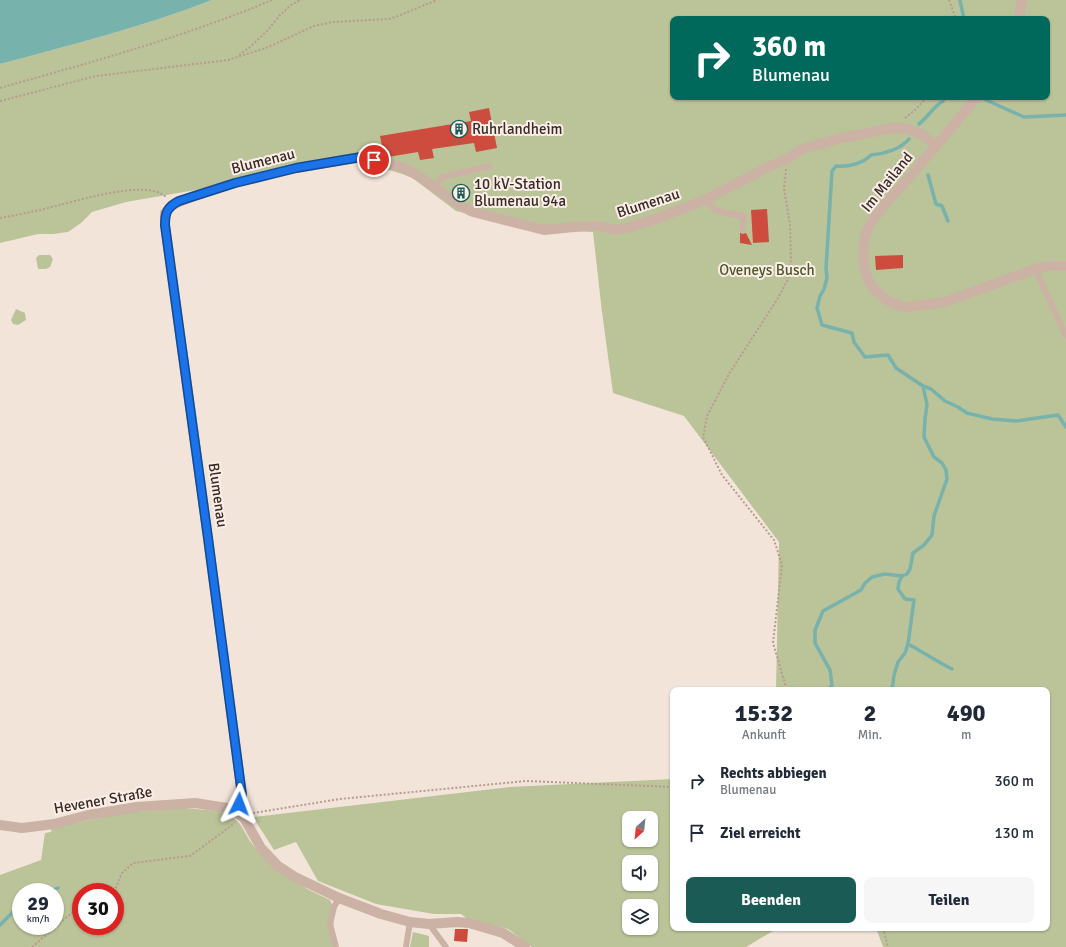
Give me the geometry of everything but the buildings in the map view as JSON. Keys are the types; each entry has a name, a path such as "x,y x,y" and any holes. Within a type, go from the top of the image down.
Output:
{"street":[{"path":"1019,16 1022,0"},
{"name":"Im Mailand","path":"974,100 880,210 868,230 864,244 864,265 867,279 875,291 889,301 902,307 906,307 946,302 1035,269 1050,266 1066,266"},
{"name":"Blumenau","path":"240,816 242,795 165,225 165,213 172,205 201,193 235,183 296,168 361,157 401,167 419,176 461,206 473,212 544,230 601,226 614,230 627,228 705,200 770,166 787,159 802,149 838,139 892,128 908,128 923,135 936,146"},
{"name":"Hevener Straße","path":"0,825 22,828 54,824 88,815 137,807 195,804 215,805 227,808 240,816"},
{"path":"240,816 261,848 278,866 295,877 339,898 410,922 429,924 457,922 469,923 503,933 525,947"}],"lane":[{"path":"434,187 442,177 490,166"},
{"path":"705,200 717,211 743,216 743,230"},
{"path":"1035,269 1066,336"},
{"path":"336,947 330,924 334,908 339,898"},
{"path":"406,947 410,922"},
{"path":"429,924 446,947"}],"path":[{"path":"0,88 148,46 200,28 272,0"},
{"path":"236,57 250,47 268,30 290,5 300,0"},
{"path":"0,101 96,76 228,60 266,48 314,26 329,23 388,19 437,0"},
{"path":"949,0 955,16"},
{"path":"892,128 925,100"},
{"path":"786,687 773,642 782,565 774,540 722,474 703,436 707,416 729,374 778,298 788,278 791,260 790,224 784,189 787,159"},
{"path":"0,218 48,208 94,196 135,190 152,190 162,193 172,205"},
{"path":"118,883 122,872 133,863 190,856 234,824 240,816 254,812 340,799 526,780 670,787"},
{"path":"32,947 72,913"},
{"path":"884,931 888,947"}],"green space":[{"name":"Oveneys Busch","path":"212,0 1066,0 1066,947 883,947 877,931 1050,931 1050,687 776,687 779,542 684,416 613,393 593,232 544,230 456,211 411,177 362,161 126,202 92,212 81,223 68,232 38,234 0,243 0,64 160,19"},
{"path":"39,255 50,255 53,259 50,267 46,269 38,269 36,258"},
{"path":"16,309 25,313 26,320 18,325 13,324 11,320"},
{"path":"670,779 670,931 773,931 746,947 532,947 508,929 469,920 461,914 434,914 376,904 318,881 296,842 274,850 253,817 510,787"},
{"path":"184,808 217,811 231,815 240,824 259,853 307,889 330,900 333,907 334,947 0,947 0,875 41,860 45,833 51,832 52,828 122,813"},
{"path":"413,932 429,936 429,947 410,947"}],"water":[{"path":"0,0 212,0 160,19 80,43 0,64"}],"waterway":[{"path":"960,0 963,16"},
{"path":"919,124 944,100"},
{"path":"986,100 1024,117 1066,115"},
{"path":"909,139 902,146 871,155 863,161 855,164 836,166 832,171 826,268 827,278 817,308 822,325 852,333 854,342 865,357 888,355 896,368 923,386 931,389 945,401 967,413 992,419 1016,421 1058,415 1066,427"},
{"path":"928,175 936,204 942,206 948,221"},
{"path":"831,687 832,685 830,670 815,643 815,630 823,611 861,590 865,583 872,577 885,574 902,576 907,574 910,569 913,553 924,545 932,535 934,516 947,479 946,470 942,463 934,457 924,437 927,405 923,386"},
{"path":"892,687 898,662 905,653 908,644 914,600 905,599 898,589 902,576"},
{"path":"908,644 952,669"},
{"path":"0,925 12,913"}],"place":[{"name":"Ruhrlandheim","path":"459,129"},
{"name":"10 kV-Station Blumenau 94a","path":"461,193"}],"route":[{"path":"239,804 242,795 165,225 165,213 172,205 179,201 235,183 296,168 361,157 374,160"}]}
